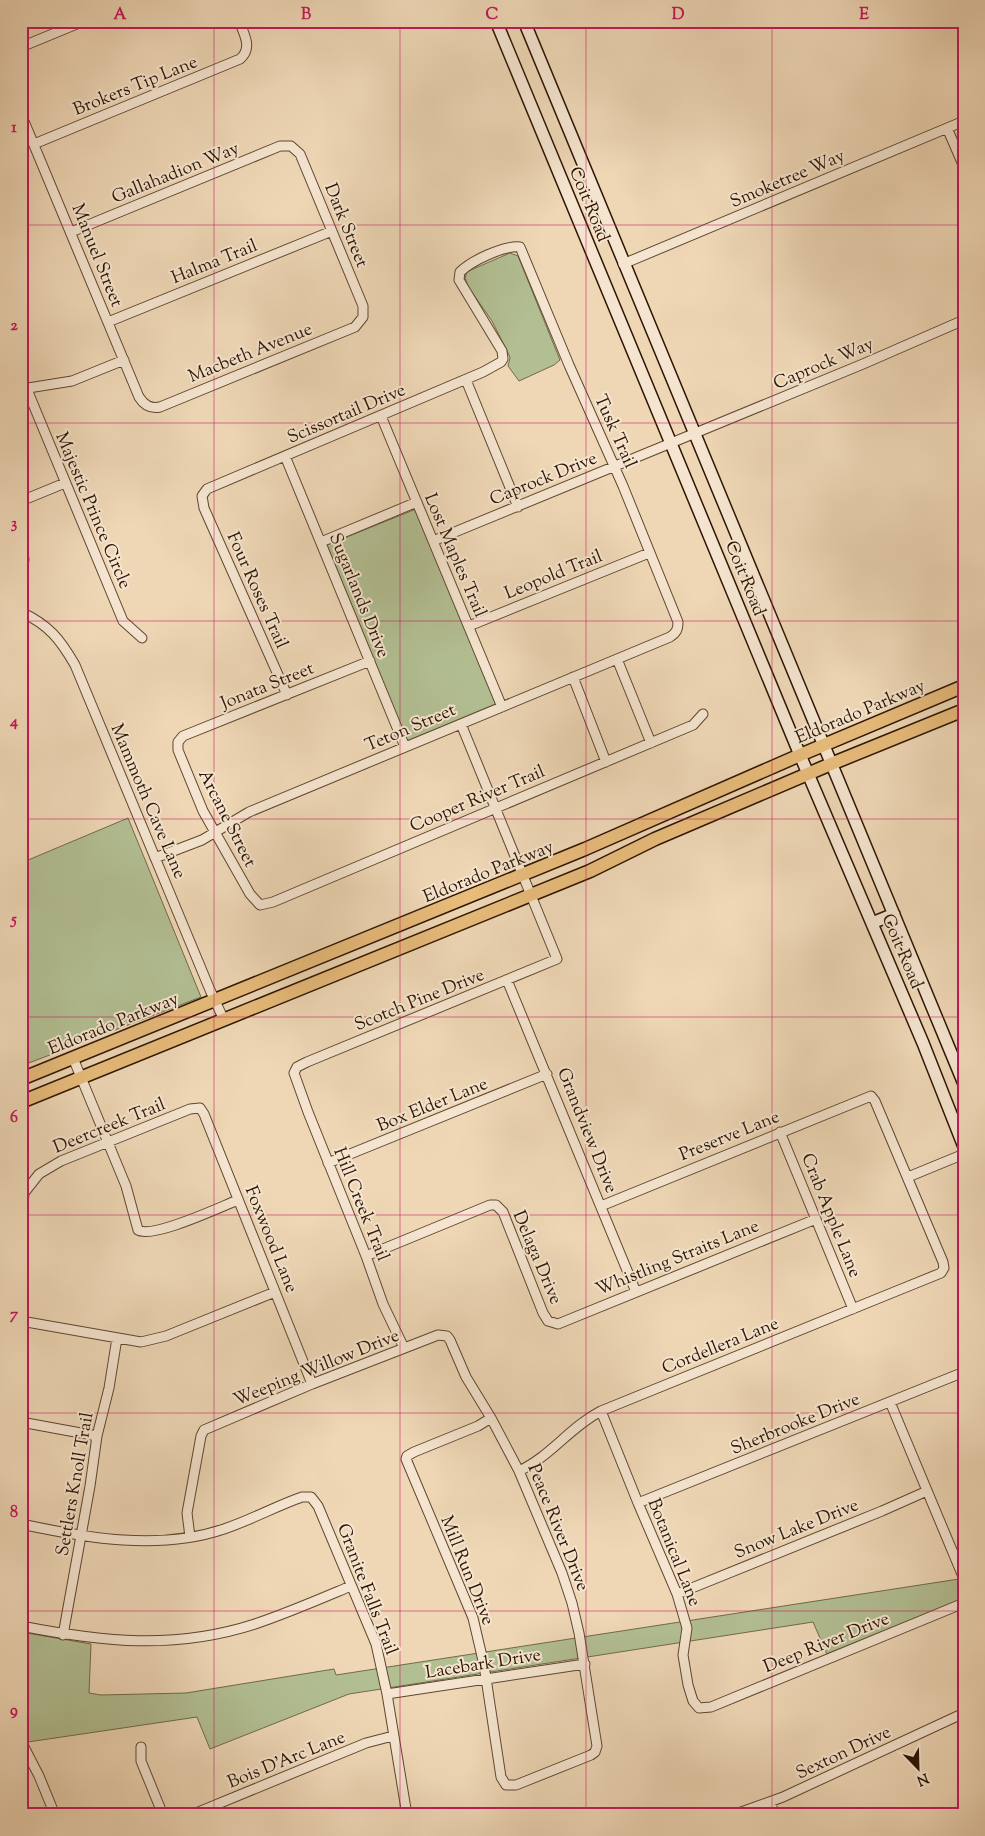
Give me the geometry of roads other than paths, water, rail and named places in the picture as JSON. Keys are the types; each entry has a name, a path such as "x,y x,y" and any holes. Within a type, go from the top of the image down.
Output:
{"main road":[{"name":"Coit Road","path":"496,21 800,755 923,1043 964,1147"},
{"name":"Coit Road","path":"524,21 964,1084"},
{"name":"Eldorado Parkway","path":"21,1079 586,850 647,821 964,686"},
{"path":"21,1102 530,896 590,871 655,839 964,710"},
{"path":"647,821 655,839"},
{"path":"872,923 894,914"},
{"path":"923,1043 944,1035"}],"street":[{"path":"21,47 84,21"},
{"name":"Brokers Tip Lane","path":"34,144 238,60 246,52 246,40 238,21"},
{"name":"Manuel Street","path":"21,114 139,397 148,406"},
{"name":"Smoketree Way","path":"623,264 964,121"},
{"path":"948,128 964,167"},
{"name":"Gallahadion Way","path":"71,232 280,146 292,147"},
{"name":"Dark Street","path":"292,147 300,154 363,306 362,319"},
{"name":"Halma Trail","path":"108,322 332,230"},
{"name":"Tusk Trail","path":"503,359 502,351 496,340 459,280 460,272 467,266 486,256 514,246 520,247 614,467 678,622 678,630"},
{"name":"Macbeth Avenue","path":"148,406 160,407 355,327 362,319"},
{"name":"Caprock Way","path":"694,434 964,320"},
{"name":"Scissortail Drive","path":"202,496 207,489 466,380 501,362 503,359"},
{"path":"24,388 72,381 124,360"},
{"path":"466,380 518,507"},
{"name":"Majestic Prince Circle","path":"24,388 123,621 142,638"},
{"name":"Lost Maples Trail","path":"381,416 502,707"},
{"name":"Caprock Drive","path":"433,541 694,434"},
{"name":"Sugarlands Drive","path":"285,456 405,747"},
{"path":"21,501 65,483"},
{"name":"Four Roses Trail","path":"202,496 204,508 286,695"},
{"path":"321,542 417,502"},
{"path":"21,536 24,560 21,579"},
{"name":"Leopold Trail","path":"468,626 649,553"},
{"name":"Mammoth Cave Lane","path":"21,612 48,627 64,646 74,665 214,1001 224,1020"},
{"name":"Teton Street","path":"155,858 202,840 249,812 670,637 678,630"},
{"path":"617,659 651,743"},
{"name":"Jonata Street","path":"178,742 183,736 370,661"},
{"path":"573,677 606,762"},
{"name":"Cooper River Trail","path":"260,905 273,902 693,725 702,714"},
{"path":"461,724 530,896"},
{"name":"Arcane Street","path":"178,742 178,750 192,786 214,832 250,894 260,905"},
{"name":"Scotch Pine Drive","path":"294,1071 297,1067 307,1062 557,959 530,896"},
{"name":"Grandview Drive","path":"508,980 636,1292"},
{"path":"73,1058 126,1186 136,1228 139,1232 147,1233 164,1229 238,1200"},
{"name":"Hill Creek Trail","path":"294,1071 295,1078 366,1256 383,1304 404,1348"},
{"name":"Box Elder Lane","path":"328,1163 547,1074"},
{"name":"Preserve Lane","path":"601,1206 870,1096 908,1177"},
{"name":"Deercreek Trail","path":"21,1234 24,1192 39,1174 61,1161 187,1110 199,1108"},
{"name":"Foxwood Lane","path":"199,1108 204,1114 312,1384"},
{"name":"Crab Apple Lane","path":"780,1132 853,1309"},
{"path":"908,1177 964,1154"},
{"name":"Cordellera Lane","path":"519,1471 539,1460 572,1430 601,1411 941,1273 944,1268 943,1262 908,1177"},
{"name":"Delaga Drive","path":"366,1256 490,1205 496,1205 503,1212 543,1313 550,1322"},
{"name":"Whistling Straits Lane","path":"550,1322 558,1324 816,1219"},
{"path":"21,1321 141,1342 160,1338 275,1292"},
{"name":"Weeping Willow Drive","path":"190,1537 188,1513 202,1432 312,1384 443,1334"},
{"name":"Peace River Drive","path":"443,1334 450,1340 466,1377 491,1418 519,1471 562,1573 572,1603 598,1746 591,1755 516,1785 506,1785"},
{"name":"Settlers Knoll Trail","path":"63,1635 90,1486 97,1436 109,1388 117,1338"},
{"name":"Sherbrooke Drive","path":"638,1503 964,1372"},
{"path":"890,1402 927,1491 961,1563 964,1579"},
{"name":"Botanical Lane","path":"601,1411 677,1594 687,1628 683,1655 688,1685 693,1701 699,1708"},
{"name":"Mill Run Drive","path":"491,1418 478,1426 406,1457 407,1465 473,1618 486,1679 501,1777 506,1785"},
{"path":"21,1422 97,1436"},
{"name":"Snow Lake Drive","path":"677,1594 927,1491"},
{"name":"Granite Falls Trail","path":"190,1537 224,1529 302,1497 312,1497 318,1506 376,1644 387,1694 407,1815"},
{"path":"21,1524 80,1536 141,1541 190,1537"},
{"path":"21,1626 63,1635 115,1641 149,1641 209,1635 255,1624 351,1586"},
{"name":"Deep River Drive","path":"699,1708 711,1707 964,1603"},
{"name":"Lacebark Drive","path":"387,1694 584,1664"},
{"name":"Sexton Drive","path":"733,1815 792,1793 964,1713"},
{"name":"Bois D'Arc Lane","path":"191,1815 366,1743 393,1736"},
{"path":"21,1741 39,1776 55,1815"},
{"path":"141,1746 141,1760 164,1815"},
{"path":"770,1802 775,1815"}]}
